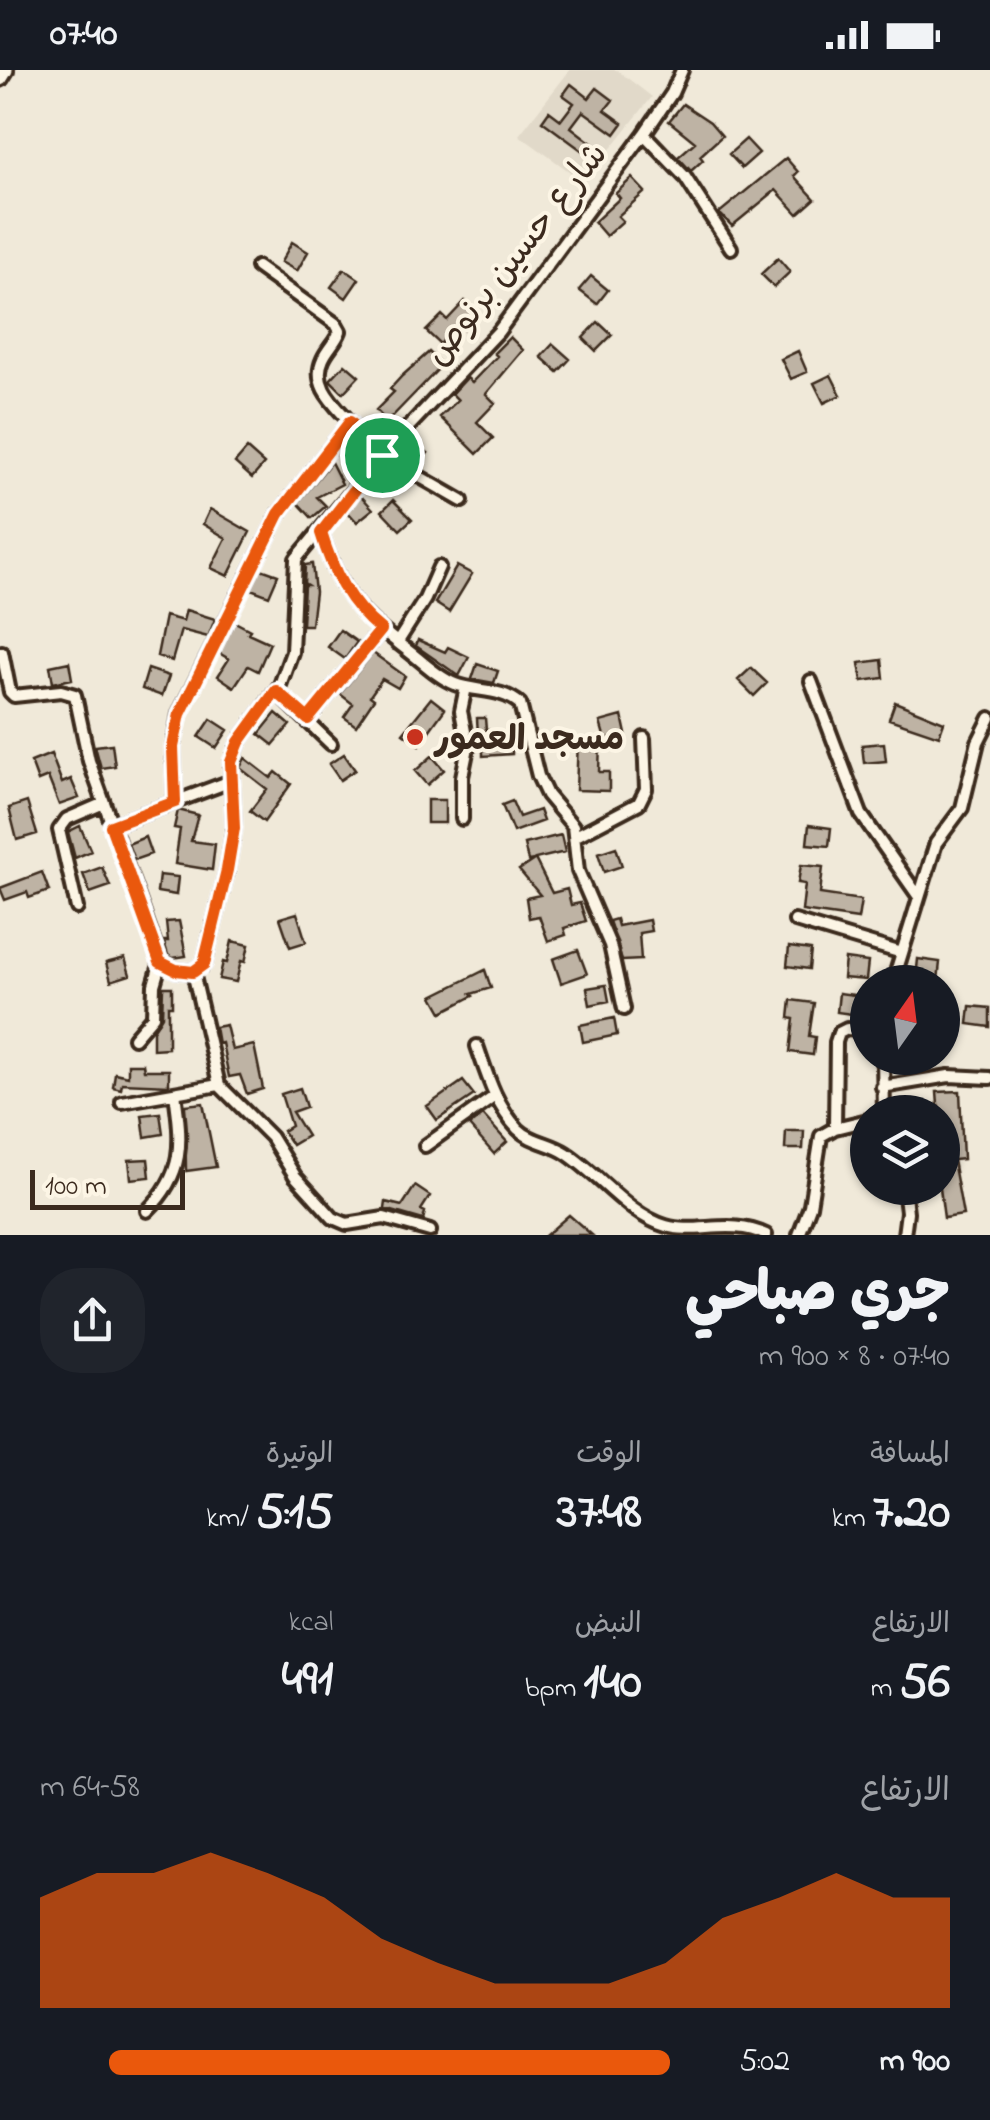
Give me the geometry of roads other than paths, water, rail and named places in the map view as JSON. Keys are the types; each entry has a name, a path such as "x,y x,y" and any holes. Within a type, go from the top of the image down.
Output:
{"main road":[{"path":"0,78 5,70"}],"street":[{"name":"شارع حسين برنوص","path":"193,972 204,964 227,870 234,828 231,762 239,742 276,691 292,652 296,559 382,455 498,332 644,134 672,93 682,70"},
{"path":"644,134 684,177 731,248"},
{"path":"256,268 336,324 340,331 321,362 324,393 382,455 462,501"},
{"path":"175,802 173,747 180,714 279,514 350,422"},
{"path":"321,533 338,581 351,601 381,630 447,681 503,694 520,704 538,776 548,795 570,820 576,836 578,871 610,945 624,1009"},
{"path":"398,642 426,599 439,566"},
{"path":"308,719 381,630"},
{"path":"2,652 14,696 61,691 75,695 81,733 160,962 153,1016 134,1038"},
{"path":"811,681 861,814 918,896"},
{"path":"462,819 462,777 468,747 461,711 466,688"},
{"path":"276,691 331,744"},
{"path":"898,965 936,844 962,808 978,742 990,718"},
{"path":"576,836 639,803 646,788 644,738"},
{"path":"111,826 231,781"},
{"path":"77,908 59,830 67,819 104,803"},
{"path":"795,922 902,952"},
{"path":"160,962 176,970 193,972 220,1085 263,1127 295,1176 333,1218 347,1224 384,1218 430,1231"},
{"path":"835,1128 836,1042 839,1033 850,1029"},
{"path":"477,1046 495,1096 518,1128 569,1155 625,1202 672,1228"},
{"path":"882,1075 883,1095"},
{"path":"882,1087 949,1076 990,1078"},
{"path":"122,1102 220,1085"},
{"path":"147,1211 170,1184 179,1156 175,1093"},
{"path":"426,1146 495,1096"},
{"path":"799,1235 810,1206 818,1142 835,1128 850,1124"},
{"path":"904,1235 906,1205"},
{"path":"660,1235 672,1228 726,1226 766,1235"}],"place":[{"name":"مسجد العمور","path":"415,737"}]}
